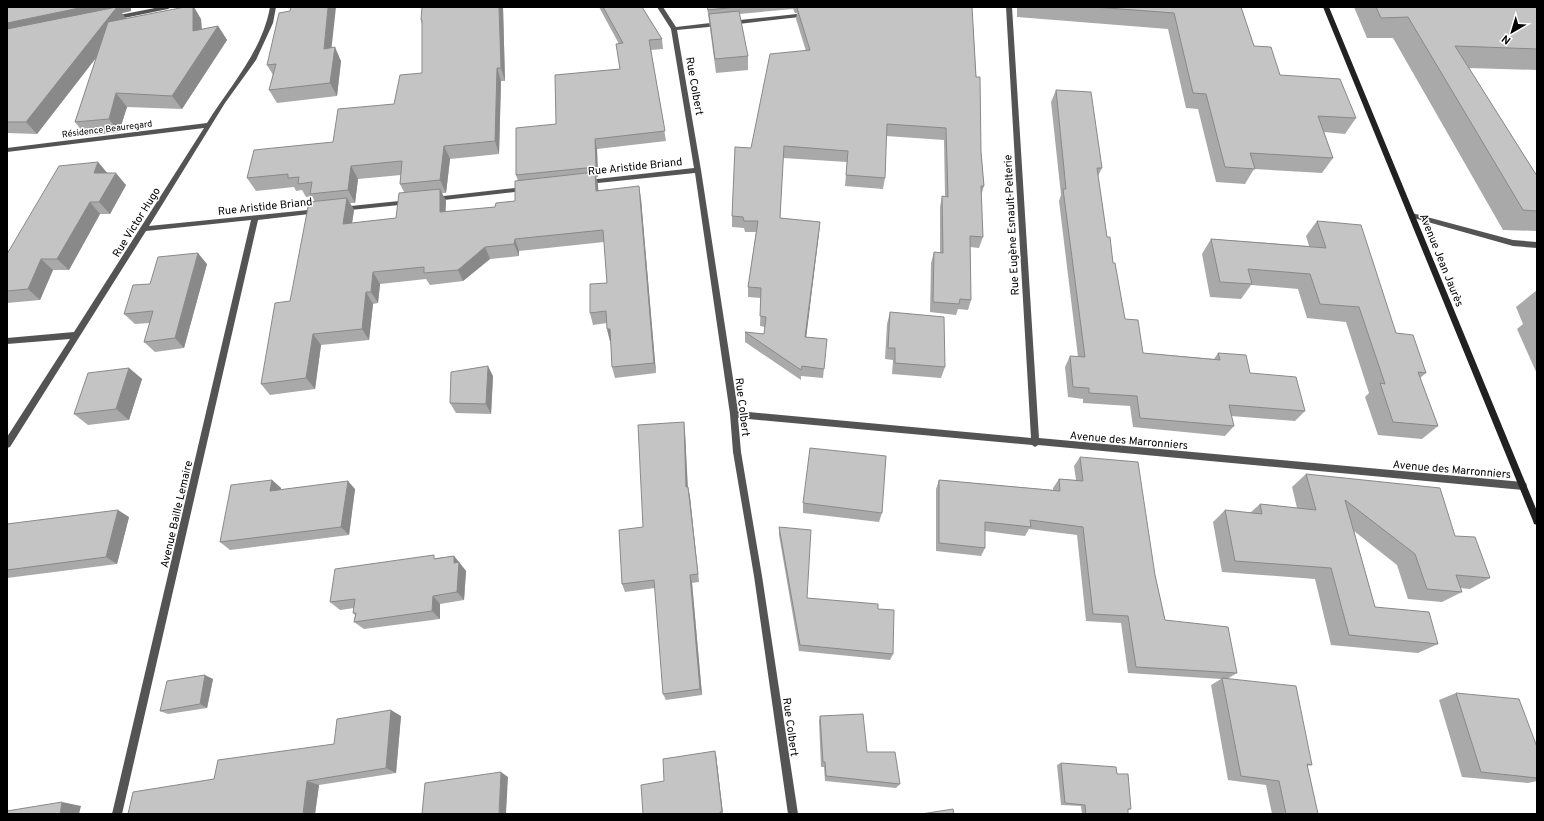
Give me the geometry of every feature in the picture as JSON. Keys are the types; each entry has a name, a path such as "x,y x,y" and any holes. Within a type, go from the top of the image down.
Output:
{"street":[{"path":"107,20 168,7"},
{"name":"Rue Victor Hugo","path":"7,444 209,125 253,60 270,23 273,7"},
{"name":"Rue Colbert","path":"660,7 674,30 698,170 734,414 737,452 758,576 793,814"},
{"name":"Rue Eugène Esnault-Pelterie","path":"1009,7 1035,443"},
{"name":"Avenue Jean Jaurès","path":"1326,7 1537,521"},
{"path":"674,30 812,14"},
{"name":"Résidence Beauregard","path":"7,150 209,125"},
{"name":"Rue Aristide Briand","path":"579,183 698,170"},
{"path":"429,199 532,188"},
{"path":"334,210 413,201"},
{"name":"Rue Aristide Briand","path":"144,229 326,211"},
{"path":"1412,215 1513,243 1537,245"},
{"name":"Avenue Baille Lemaire","path":"117,814 255,218"},
{"path":"7,341 76,336"},
{"name":"Avenue des Marronniers","path":"734,414 1035,443 1523,486"}],"building":[{"path":"7,7 84,7 7,23"},
{"path":"117,7 26,122 7,122 7,29"},
{"path":"185,7 193,7 193,31 218,26 172,96 116,93 109,119 75,122 108,22"},
{"path":"291,7 328,7 324,49 335,47 330,83 269,90 276,64 267,65 279,13 290,11"},
{"path":"422,7 499,7 501,68 497,68 495,141 444,146 440,180 400,184 402,161 351,166 348,190 310,194 312,182 298,184 299,177 288,178 288,174 247,178 254,150 333,142 338,109 394,104 400,75 422,73"},
{"path":"603,7 642,7 662,39 649,40 665,131 595,139 596,167 516,175 516,128 556,124 555,75 620,69 616,44 623,43"},
{"path":"707,7 737,7 708,10"},
{"path":"972,7 976,77 980,77 981,152 984,186 981,186 983,237 970,236 971,300 960,299 959,304 933,302 934,252 943,253 942,196 948,197 946,128 887,124 885,178 846,175 848,151 784,146 780,218 820,222 805,337 827,339 824,369 802,366 801,370 745,332 764,334 766,317 760,316 761,288 748,287 758,221 744,221 743,217 732,216 735,147 751,148 770,54 810,50 797,8"},
{"path":"1094,7 1241,7 1254,46 1271,47 1280,75 1340,79 1356,118 1318,116 1333,158 1250,153 1255,169 1225,167 1206,94 1193,93 1174,13"},
{"path":"1376,7 1537,7 1537,49 1455,46 1537,176 1537,211 1523,210 1408,17 1381,18"},
{"path":"739,11 748,56 715,59 709,14"},
{"path":"1056,90 1091,92 1102,168 1097,168 1107,237 1110,237 1113,263 1115,263 1125,319 1138,320 1143,353 1220,360 1218,353 1246,355 1250,373 1296,377 1305,411 1229,405 1234,426 1140,418 1137,396 1089,393 1089,388 1073,387 1070,356 1085,357 1063,189 1066,189"},
{"path":"98,162 94,173 116,173 99,202 90,202 57,259 41,259 28,289 7,291 7,254 59,166"},
{"path":"595,172 596,191 639,186 654,363 612,367 610,329 607,329 606,311 590,313 590,284 607,283 603,230 515,239 514,244 485,247 458,270 424,273 424,267 373,272 371,292 366,292 362,329 313,334 306,378 261,384 275,303 290,301 309,202 347,198 343,224 396,218 399,193 440,189 440,212 495,207 496,203 515,201 515,181"},
{"path":"1317,221 1361,225 1396,333 1413,335 1426,373 1418,372 1438,426 1393,422 1380,383 1385,384 1359,307 1320,304 1310,274 1248,269 1252,284 1220,282 1211,239 1326,248"},
{"path":"198,253 175,338 144,342 153,311 124,314 133,285 150,284 158,257"},
{"path":"890,312 944,317 945,367 895,363 895,348 888,348"},
{"path":"488,366 486,404 450,403 451,372"},
{"path":"129,368 116,409 74,414 88,373"},
{"path":"684,422 686,487 688,487 698,574 690,575 700,689 663,694 654,580 622,584 619,530 643,527 638,425"},
{"path":"810,448 886,456 882,513 803,503"},
{"path":"1080,457 1138,462 1155,575 1165,620 1228,627 1237,673 1136,667 1128,616 1093,614 1083,527 1030,520 1031,527 985,522 985,548 939,543 939,480 1060,491 1059,479 1083,481"},
{"path":"1306,474 1440,488 1455,536 1475,537 1490,578 1456,575 1462,592 1427,589 1415,554 1345,500 1375,607 1429,612 1438,644 1349,635 1331,568 1235,561 1225,510 1262,514 1260,504 1316,510"},
{"path":"272,480 270,491 348,481 341,527 220,542 231,485"},
{"path":"118,510 106,557 7,570 7,524"},
{"path":"779,527 811,530 807,598 878,604 878,609 894,610 893,654 800,645"},
{"path":"434,555 434,559 454,556 454,563 459,562 457,592 433,596 432,611 354,622 356,613 353,613 355,599 330,602 335,569"},
{"path":"205,675 200,704 160,711 167,681"},
{"path":"1222,678 1296,686 1312,765 1307,764 1318,814 1286,814 1279,781 1241,776"},
{"path":"1456,693 1519,699 1537,747 1537,778 1481,772"},
{"path":"391,710 386,768 307,781 303,814 128,814 133,792 214,779 218,760 334,744 337,719"},
{"path":"863,714 867,752 895,752 900,784 826,776 825,762 823,762 820,716"},
{"path":"715,751 722,811 720,814 643,814 641,785 664,781 663,759"},
{"path":"1061,763 1116,767 1117,774 1128,774 1131,809 1128,809 1128,814 1086,814 1085,805 1065,803"},
{"path":"501,772 499,814 422,814 425,783"},
{"path":"62,802 60,814 7,814 7,811"},
{"path":"953,809 954,814 921,814"}]}
